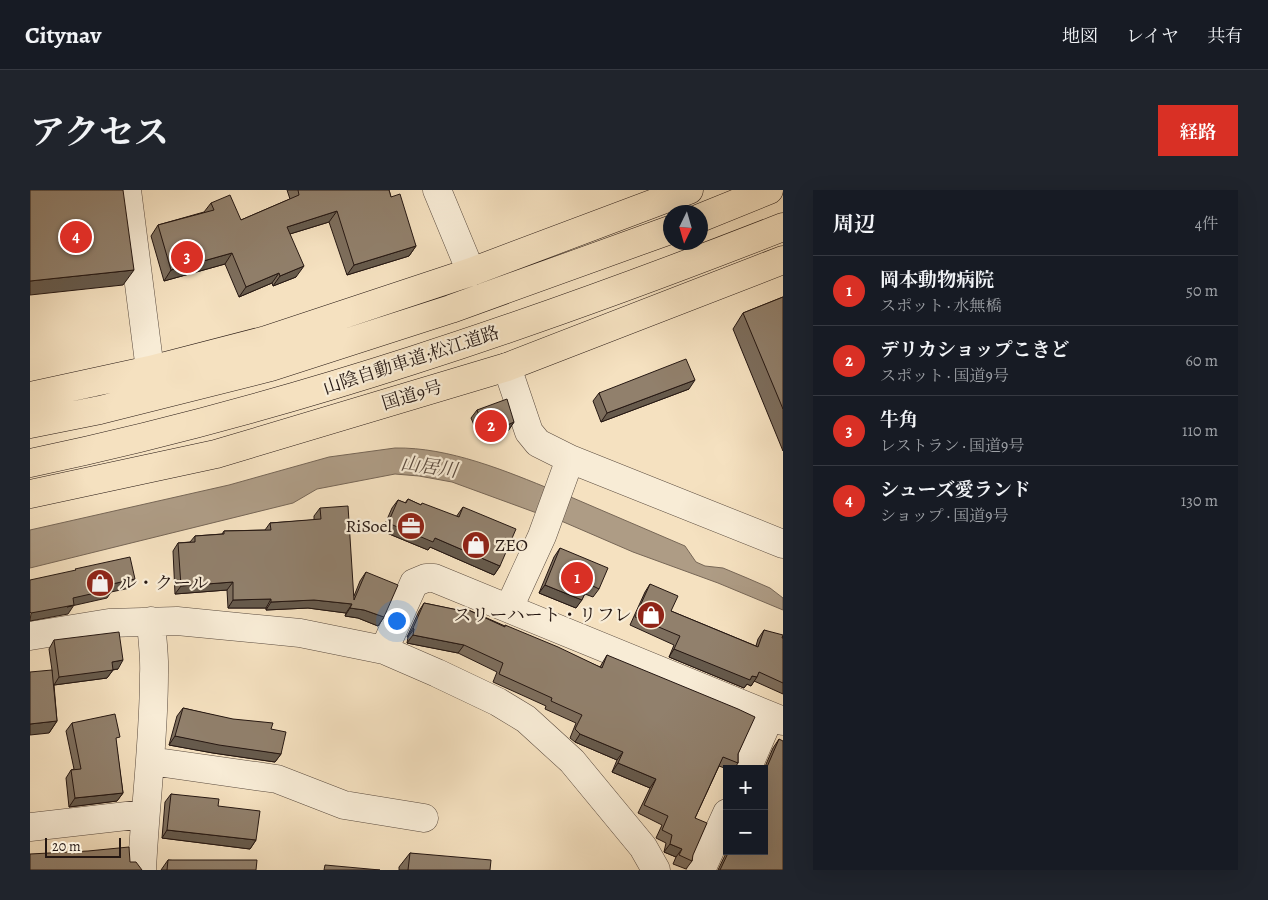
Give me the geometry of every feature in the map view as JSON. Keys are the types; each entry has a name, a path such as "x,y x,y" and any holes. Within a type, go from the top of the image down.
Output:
{"highway":[{"path":"30,396 150,370 266,340 471,272 689,190"},
{"path":"708,215 769,190"},
{"name":"山陰自動車道;松江道路","path":"30,463 105,447 280,401 461,346 653,278 783,227"},
{"name":"山陰自動車道;松江道路","path":"30,424 100,410 271,367 451,309 663,233"},
{"name":"国道9号","path":"30,494 216,454 507,367 783,260"}],"street":[{"path":"127,190 150,370"},
{"path":"437,190 471,272"},
{"path":"507,367 529,432 565,471 776,536"},
{"path":"509,608 542,536 565,471"},
{"path":"384,650 414,583 434,578 777,718 748,765"},
{"path":"142,870 154,672 151,621"},
{"path":"30,636 109,623 177,621 300,633 384,650 498,702 526,719 572,761 643,847 656,870"},
{"path":"150,761 277,779 344,805 424,818"},
{"path":"30,826 144,814"},
{"path":"701,870 723,822"}],"water":[{"name":"山居川","path":"395,448 436,451 456,456 497,468 555,491 545,516 452,482 395,474 317,489 293,503 30,568 30,530 229,485 329,457"},
{"path":"559,492 685,546 696,562 705,566 723,568 770,588 783,598 783,610 718,583 633,552 552,517"}],"building":[{"path":"30,190 123,190 134,270 30,281"},
{"path":"298,190 389,190 391,197 400,194 416,246 354,265 337,211 287,227 304,266 280,276 279,273 246,287 232,253 171,270 158,225 214,210 211,203 230,195 241,220 299,195"},
{"path":"783,297 783,409 743,313"},
{"path":"686,359 695,380 607,413 599,393"},
{"path":"507,399 514,422 494,431 493,426 484,429 477,410"},
{"path":"408,499 459,517 463,507 516,529 500,566 435,538 433,542 388,523 398,500 406,503"},
{"path":"348,506 354,600 366,572 398,585 384,617 364,610 350,608 352,604 314,600 271,602 271,599 233,600 233,582 181,586 178,543 195,542 195,536 224,534 224,531 271,530 270,523 321,519 320,508"},
{"path":"560,548 608,568 599,589 589,584 582,600 545,585"},
{"path":"130,557 135,579 112,584 113,589 73,598 74,605 30,612 30,580"},
{"path":"650,584 678,596 671,611 758,647 764,630 783,635 783,683 759,672 757,677 752,676 750,680 674,649 680,636 635,617"},
{"path":"424,603 463,611 464,608 505,627 505,625 558,647 602,668 607,655 755,717 738,754 738,763 723,757 695,818 707,823 692,861 679,855 682,849 670,844 672,835 662,830 668,816 644,805 656,779 618,763 623,752 580,734 575,729 582,715 551,701 552,698 499,674 503,663 464,645 413,635 413,628"},
{"path":"119,632 123,660 112,662 113,670 59,677 54,640"},
{"path":"52,670 57,721 30,724 30,672"},
{"path":"183,708 233,719 273,723 271,729 286,732 281,754 219,745 175,736"},
{"path":"115,714 120,737 116,738 123,793 75,798 71,770 81,769 72,723"},
{"path":"779,739 783,741 783,870 720,870 727,855 768,855 768,765"},
{"path":"171,794 219,799 218,806 260,811 256,840 167,830"},
{"path":"129,847 130,862 136,862 142,870 30,870 30,854"},
{"path":"410,853 491,860 490,870 408,870"},
{"path":"168,860 257,860 256,870 167,870"},
{"path":"325,865 380,870 324,870"}],"place":[{"name":"シューズ愛ランド","path":"76,237"},
{"name":"牛角","path":"187,257"},
{"name":"デリカショップこきど","path":"491,426"},
{"name":"RiSoel","path":"411,526"},
{"name":"ZEO","path":"476,545"},
{"name":"岡本動物病院","path":"577,578"},
{"name":"ル・クール","path":"100,583"},
{"name":"スリーハート・リフレ","path":"651,615"}]}
